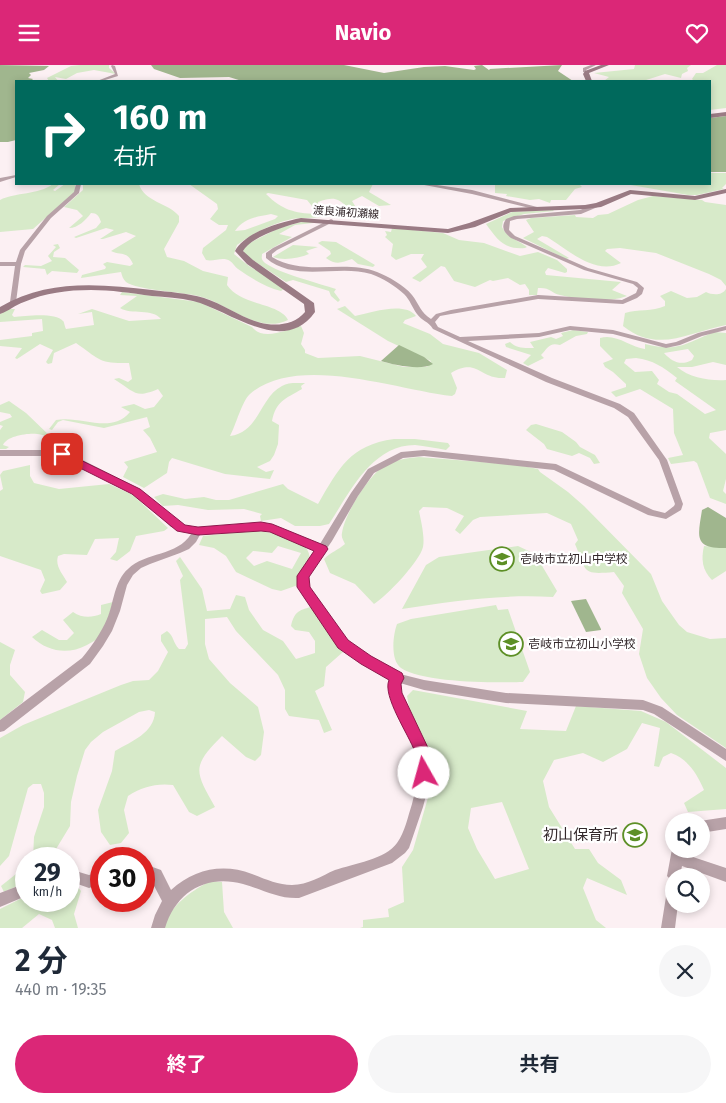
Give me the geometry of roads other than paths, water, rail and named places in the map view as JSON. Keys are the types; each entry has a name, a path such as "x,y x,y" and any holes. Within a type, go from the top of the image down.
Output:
{"main road":[{"path":"589,80 587,72 606,65"},
{"path":"711,116 726,114"},
{"name":"渡良浦初瀬線","path":"0,311 13,302 48,290 99,287 191,298 210,303 254,325 269,327 290,326 308,316 311,307 309,303 243,257 239,251 250,239 290,222 307,220 331,221 448,231 472,225 510,210 578,208 598,205 630,192 696,198 726,191"}],"street":[{"path":"439,65 444,65"},
{"path":"464,65 476,65"},
{"path":"587,72 584,69 594,65"},
{"path":"102,80 117,75 113,66"},
{"path":"0,180 15,176"},
{"path":"13,302 18,264 22,251 49,217 75,195 78,185"},
{"path":"428,185 472,192 538,208"},
{"path":"432,321 438,315 451,312 538,297 616,302 635,297 639,294 640,288 635,283 568,263 513,237 506,230 505,226 508,220 516,217 581,212 598,205"},
{"path":"331,221 275,249 269,253 269,257 282,264 301,268 374,272 408,295 419,315 432,321 435,328 549,380 617,406 631,415 663,461 678,504 678,508 666,515 651,513 556,467 424,453 408,454 394,458 371,471 303,576 304,587 343,644 397,678 424,685 506,698 643,705 658,711 726,756"},
{"path":"0,264 18,264"},
{"path":"459,339 540,335 570,328 613,332 666,346 678,344 700,334 726,328"},
{"path":"0,453 52,453 68,456 136,491 174,525 190,531 267,527 322,549"},
{"path":"0,727 86,661 109,626 129,572 185,546 195,537 198,531"},
{"path":"158,928 160,917 169,900 189,883 206,877 224,874 238,876 282,891 299,891 400,851 406,843 423,784 426,763 423,752 395,693 394,684 397,678"},
{"path":"710,826 726,823"},
{"path":"689,858 726,875"},
{"path":"155,875 169,900"},
{"path":"0,900 15,894"},
{"path":"668,928 670,913"}],"place":[{"name":"壱岐市立初山中学校","path":"502,559"},
{"name":"壱岐市立初山小学校","path":"511,644"},
{"name":"初山保育所","path":"635,835"}]}
